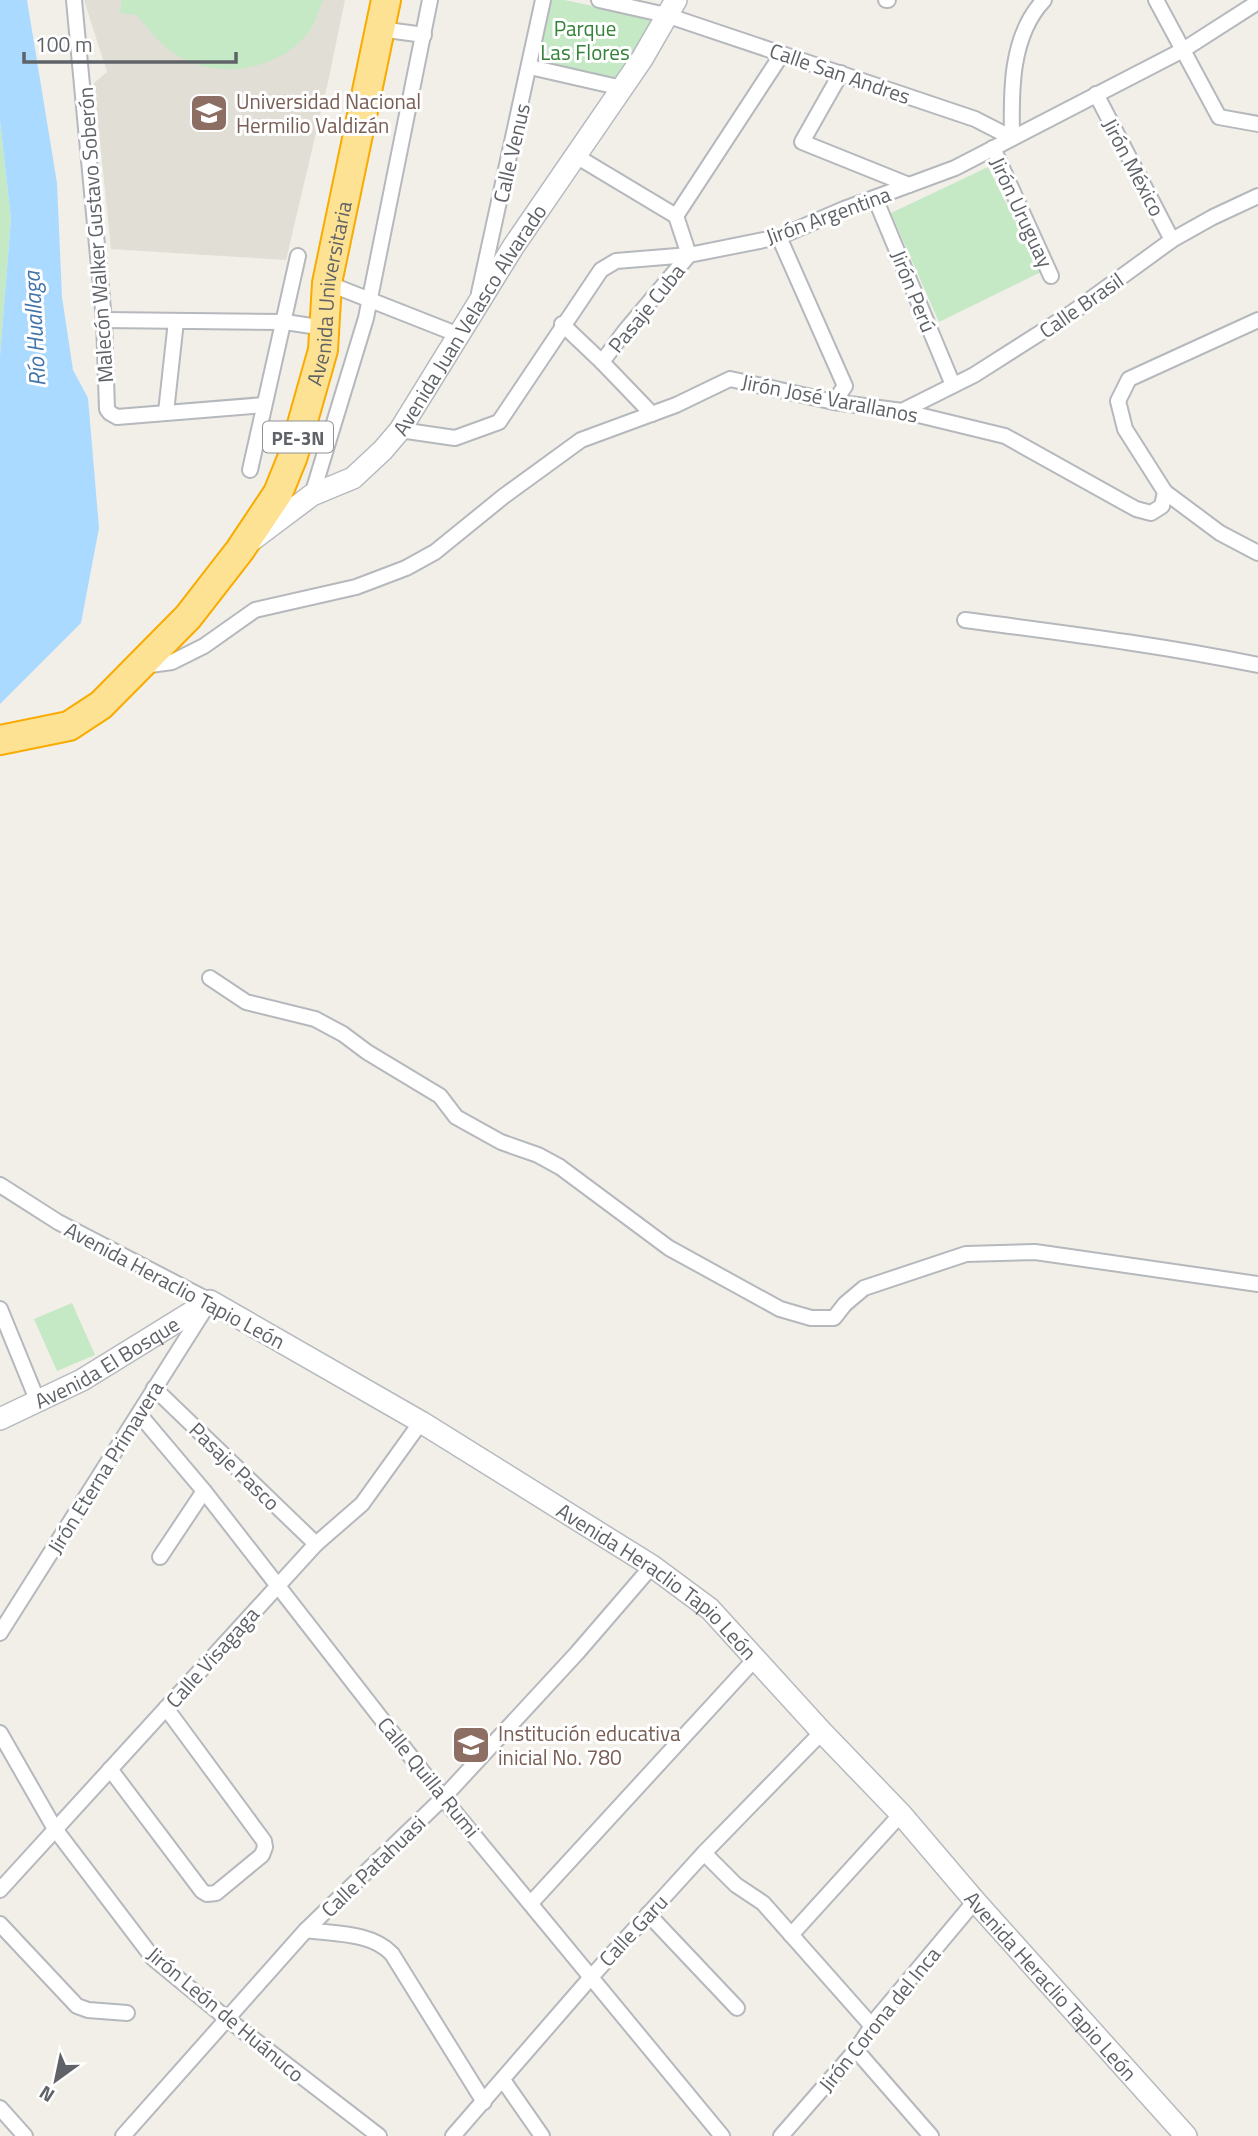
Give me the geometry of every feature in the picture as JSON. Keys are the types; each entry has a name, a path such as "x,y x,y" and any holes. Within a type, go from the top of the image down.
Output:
{"highway":[{"name":"Avenida Universitaria","path":"0,740 69,726 101,705 188,617 240,550 278,493 293,456 323,350 327,283 386,0"}],"street":[{"name":"Malecón Walker Gustavo Soberón","path":"74,0 104,320 107,409 113,416 166,412"},
{"name":"Avenida Universitaria","path":"312,495 366,318 430,0"},
{"name":"Calle Venus","path":"477,306 543,0"},
{"name":"Calle San Andres","path":"598,0 673,11 782,54 975,119 1012,138"},
{"name":"Avenida Juan Velasco Alvarado","path":"240,550 312,495 353,478 400,430 513,247 673,11 692,0"},
{"path":"1012,138 1011,85 1023,34 1044,0"},
{"path":"1156,0 1220,117 1257,122"},
{"name":"Jirón Argentina","path":"400,430 455,438 493,426 503,417 562,324 601,270 616,261 690,255 779,237 955,168 1184,50 1258,2"},
{"path":"380,29 424,35"},
{"path":"676,216 782,54"},
{"path":"530,67 622,88"},
{"path":"841,73 802,142 909,185"},
{"name":"Jirón México","path":"1096,94 1172,240"},
{"name":"Jirón Uruguay","path":"993,148 1051,276"},
{"path":"576,156 676,216 690,255"},
{"name":"Calle Brasil","path":"902,411 974,375 1073,312 1172,240 1213,217 1258,197"},
{"name":"Jirón Perú","path":"875,198 953,385"},
{"path":"779,237 845,386 834,402"},
{"name":"Pasaje Cuba","path":"602,362 690,255"},
{"path":"250,470 298,256"},
{"path":"327,283 459,335"},
{"path":"104,320 285,322 326,328"},
{"path":"1258,320 1129,379 1118,401 1125,429 1165,492 1220,533 1258,553"},
{"path":"176,321 166,412 264,405"},
{"path":"562,324 652,414"},
{"name":"Jirón José Varallanos","path":"141,667 172,662 204,646 255,610 356,587 406,568 435,552 504,496 582,440 652,414 730,379 834,402 902,411 1004,436 1136,509 1151,513 1162,506 1165,492"},
{"path":"965,620 1098,638 1258,665"},
{"path":"210,978 246,1002 315,1019 343,1034 367,1052 440,1096 456,1117 501,1142 538,1154 560,1167 669,1248 790,1312 811,1318 834,1318 845,1304 864,1288 966,1254 1035,1252 1258,1284"},
{"name":"Avenida Heraclio Tapio León","path":"0,1185 58,1222 210,1301 421,1422 652,1566 710,1609 901,1814 975,1901 1186,2136"},
{"name":"Jirón Eterna Primavera","path":"0,1633 210,1301"},
{"name":"Avenida El Bosque","path":"6,1416 82,1380 210,1301"},
{"path":"0,1310 38,1402"},
{"name":"Pasaje Pasco","path":"154,1388 316,1544"},
{"name":"Calle Quilla Rumi","path":"139,1415 279,1585 443,1798 722,2136"},
{"path":"0,1432 6,1416"},
{"name":"Calle Visagaga","path":"0,1890 316,1544 362,1504 421,1422"},
{"path":"160,1557 204,1491"},
{"name":"Calle Patahuasi","path":"123,2136 306,1930 443,1798 577,1653 652,1566"},
{"path":"531,1903 755,1659"},
{"path":"110,1769 202,1891 207,1894 216,1893 262,1855 264,1841 166,1708"},
{"name":"Calle Garu","path":"453,2136 648,1914 822,1732"},
{"name":"Jirón León de Huánuco","path":"0,1733 55,1829 153,1958 379,2136"},
{"path":"791,1935 901,1814"},
{"path":"704,1853 736,1885 763,1903 872,2026"},
{"name":"Jirón Corona del Inca","path":"785,2135 975,1901"},
{"path":"648,1914 737,2008"},
{"path":"0,1924 77,2006 88,2010 127,2013"},
{"path":"306,1930 370,1939 383,1945 484,2102"},
{"path":"856,2050 931,2136"},
{"path":"503,2080 542,2136"},
{"path":"0,2108 25,2136"}],"shaded area":[{"name":"Universidad Nacional Hermilio Valdizán","path":"84,0 345,0 286,260 111,249 94,83 107,72"}],"green space":[{"path":"122,0 323,0 310,30 298,44 265,63 227,69 190,62 174,53 137,15 120,13"},
{"name":"Parque Las Flores","path":"546,0 564,0 665,21 618,83 535,66"},
{"path":"0,121 11,219 0,356"},
{"path":"988,167 1041,272 939,322 891,213"},
{"path":"72,1303 95,1355 57,1371 34,1319"}],"water":[{"name":"Río Huallaga","path":"0,0 27,0 57,183 62,297 73,370 88,398 99,528 81,623 0,704 0,356 11,219 0,121"}],"place":[{"name":"Universidad Nacional Hermilio Valdizán","path":"209,113"},
{"name":"Institución educativa inicial No. 780","path":"471,1745"}]}
